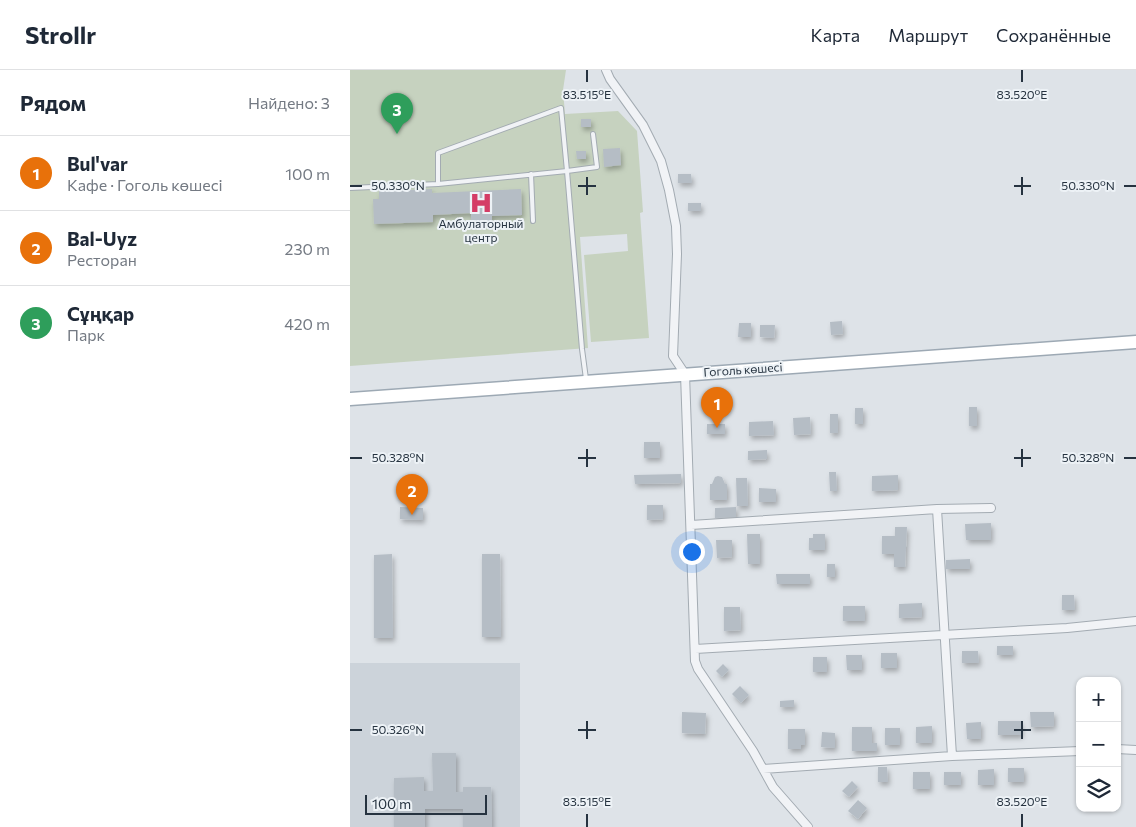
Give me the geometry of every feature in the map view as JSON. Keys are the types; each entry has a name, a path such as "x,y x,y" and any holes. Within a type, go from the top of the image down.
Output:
{"main road":[{"name":"Гоголь көшесі","path":"350,399 1136,342"}],"street":[{"path":"606,70 610,79 643,125 661,161 676,226 673,356 685,374 695,649 698,669 753,751 773,787 808,827"},
{"path":"691,525 937,509 991,508"},
{"path":"937,509 952,756"},
{"path":"695,649 1067,628 1136,621"},
{"path":"1121,749 1136,750"},
{"path":"763,769 952,756 1076,751"}],"lane":[{"path":"438,184 438,153 560,108 582,349 587,382"},
{"path":"350,188 438,184 597,167 593,134"},
{"path":"531,174 532,221"}],"shaded area":[{"path":"350,663 520,663 520,827 350,827"}],"green space":[{"path":"350,70 566,70 563,90 565,114 618,111 637,131 643,212 640,213 649,338 591,342 584,255 628,251 627,234 580,237 588,348 350,366"}],"building":[{"path":"581,119 591,119 591,127 581,127"},
{"path":"620,148 621,165 604,167 603,149"},
{"path":"576,151 586,151 586,159 577,159"},
{"path":"678,174 691,174 692,183 678,183"},
{"path":"432,189 432,193 521,189 522,215 492,216 492,221 471,222 471,213 433,215 433,222 374,224 373,199 379,199 379,191"},
{"path":"688,203 701,203 701,211 688,211"},
{"path":"842,321 843,334 831,335 830,322"},
{"path":"739,323 751,323 751,337 738,337"},
{"path":"760,325 775,325 774,338 760,337"},
{"path":"969,407 977,407 977,426 969,426"},
{"path":"855,408 863,408 863,424 855,424"},
{"path":"830,414 838,414 838,433 830,433"},
{"path":"810,417 811,434 794,435 793,418"},
{"path":"773,421 774,435 749,436 749,422"},
{"path":"707,424 725,424 725,434 707,434"},
{"path":"644,442 660,442 660,458 644,458"},
{"path":"767,450 767,459 748,460 748,451"},
{"path":"829,472 836,472 837,491 830,491"},
{"path":"681,474 681,483 635,484 634,475"},
{"path":"898,475 898,490 872,491 872,476"},
{"path":"718,476 722,477 725,484 727,484 727,500 710,500 710,484"},
{"path":"736,478 747,478 748,506 737,506"},
{"path":"759,488 776,489 776,502 759,502"},
{"path":"647,505 663,505 663,519 647,520"},
{"path":"400,507 423,508 423,520 400,519"},
{"path":"736,507 736,517 715,518 715,508"},
{"path":"991,523 991,540 966,540 965,524"},
{"path":"895,527 907,527 905,567 894,567 894,554 882,554 882,536 895,536"},
{"path":"747,534 760,534 760,564 748,564"},
{"path":"813,534 825,534 825,550 809,550 809,538 813,538"},
{"path":"716,540 732,540 732,557 717,558"},
{"path":"392,554 393,638 374,638 374,555"},
{"path":"482,554 500,554 501,637 482,637"},
{"path":"970,559 970,569 946,569 946,560"},
{"path":"827,564 835,564 835,577 827,577"},
{"path":"776,574 810,574 810,584 777,584"},
{"path":"1062,595 1074,595 1075,610 1062,610"},
{"path":"922,603 922,617 899,618 899,604"},
{"path":"843,606 865,606 865,621 843,621"},
{"path":"724,607 740,607 741,630 724,631"},
{"path":"997,646 1013,646 1013,655 997,655"},
{"path":"962,651 978,651 979,663 962,663"},
{"path":"881,653 897,653 897,668 881,668"},
{"path":"846,655 862,655 862,670 847,670"},
{"path":"813,657 827,657 827,672 813,672"},
{"path":"723,664 729,670 722,677 716,671"},
{"path":"740,686 749,695 741,703 732,694"},
{"path":"794,700 794,707 780,707 780,701"},
{"path":"682,712 706,713 705,734 682,733"},
{"path":"1030,712 1054,712 1054,726 1031,727"},
{"path":"998,721 1021,721 1021,735 998,735"},
{"path":"981,722 981,739 967,739 966,723"},
{"path":"932,726 932,743 916,743 916,727"},
{"path":"852,727 872,727 872,743 877,743 877,751 852,751"},
{"path":"885,728 900,728 900,745 885,745"},
{"path":"788,729 805,729 805,745 801,745 801,749 788,749"},
{"path":"822,732 835,733 835,748 821,747"},
{"path":"432,753 456,753 456,792 463,792 463,787 491,787 492,827 463,827 463,809 425,809 425,827 394,827 394,778 424,777 424,791 433,791"},
{"path":"878,767 887,767 888,782 878,782"},
{"path":"1008,768 1024,768 1024,782 1008,782"},
{"path":"994,769 994,785 978,785 978,770"},
{"path":"913,772 930,772 930,789 913,789"},
{"path":"944,772 961,772 961,785 944,785"},
{"path":"852,781 858,787 849,797 842,791"},
{"path":"858,800 867,808 858,819 848,811"}],"place":[{"name":"Сұңқар","path":"397,134"},
{"name":"Амбулаторный центр","path":"481,203"},
{"name":"Bul'var","path":"717,428"},
{"name":"Bal-Uyz","path":"412,515"}]}
